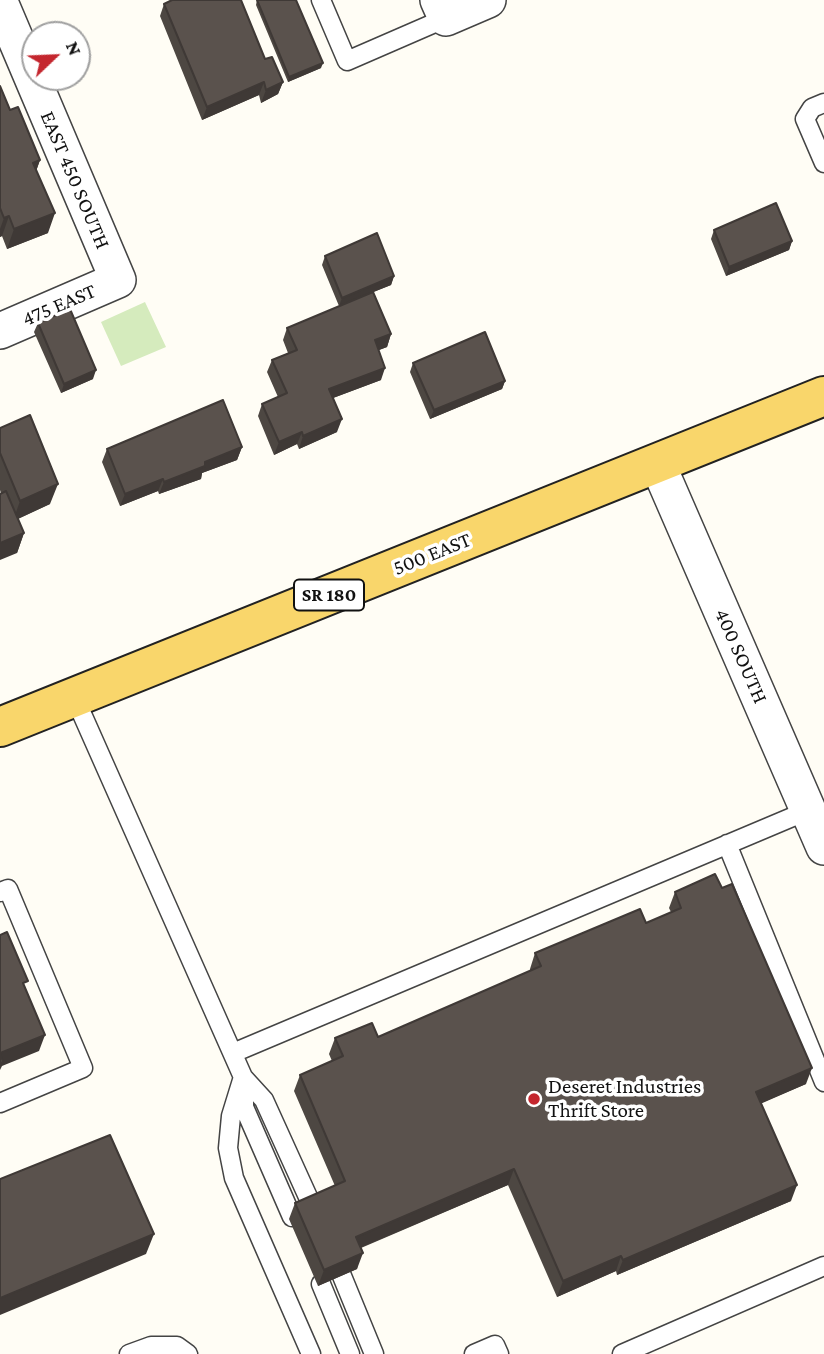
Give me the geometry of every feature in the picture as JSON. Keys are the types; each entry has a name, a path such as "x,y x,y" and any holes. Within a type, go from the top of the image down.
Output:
{"main road":[{"name":"500 EAST","path":"0,727 824,396"}],"street":[{"path":"442,9 488,0"},
{"name":"EAST 450 SOUTH","path":"0,2 118,280"},
{"name":"475 EAST","path":"0,331 118,280"},
{"name":"400 SOUTH","path":"658,464 824,847"}],"lane":[{"path":"321,0 347,61 442,9"},
{"path":"824,103 812,108 805,119 824,163"},
{"path":"74,696 243,1077 264,1100 313,1208"},
{"path":"233,1053 808,810"},
{"path":"727,844 824,1082"},
{"path":"0,892 8,889 83,1068 0,1103"},
{"path":"243,1077 244,1107 292,1217"},
{"path":"243,1077 231,1116 228,1148 234,1178 311,1354"},
{"path":"622,1354 824,1266"},
{"path":"342,1276 374,1354"},
{"path":"321,1284 349,1354"},
{"path":"474,1354 495,1345 499,1354"},
{"path":"129,1354 151,1346 177,1346 188,1354"}],"green space":[{"path":"145,302 166,347 121,366 101,322"}],"building":[{"path":"172,0 241,0 265,59 272,57 283,82 266,90 264,82 207,107 164,4"},
{"path":"257,0 296,0 323,63 289,77"},
{"path":"0,86 10,110 18,107 40,160 33,163 55,213 14,229 9,216 4,218 0,208"},
{"path":"776,203 792,241 729,267 714,230"},
{"path":"377,233 394,276 342,298 325,256"},
{"path":"373,292 391,334 375,340 385,368 329,389 342,419 303,436 302,432 279,442 262,404 287,393 272,360 297,350 287,328"},
{"path":"70,309 96,370 64,384 38,323"},
{"path":"485,332 505,381 434,410 413,363"},
{"path":"223,400 242,447 205,462 205,466 125,494 107,449"},
{"path":"30,415 58,484 20,501 0,453 0,428"},
{"path":"6,491 24,533 0,543 0,494"},
{"name":"Deseret Industries Thrift Store","path":"715,874 722,888 732,884 812,1068 756,1092 797,1185 623,1260 621,1256 563,1281 514,1169 356,1237 363,1253 324,1270 295,1203 345,1181 300,1075 343,1056 335,1038 372,1023 378,1037 541,966 535,953 640,909 646,923 681,908 675,892"},
{"path":"7,932 28,981 23,983 45,1035 0,1053 0,935"},
{"path":"110,1135 154,1234 0,1298 0,1179"}],"place":[{"name":"Deseret Industries Thrift Store","path":"534,1099"}]}
